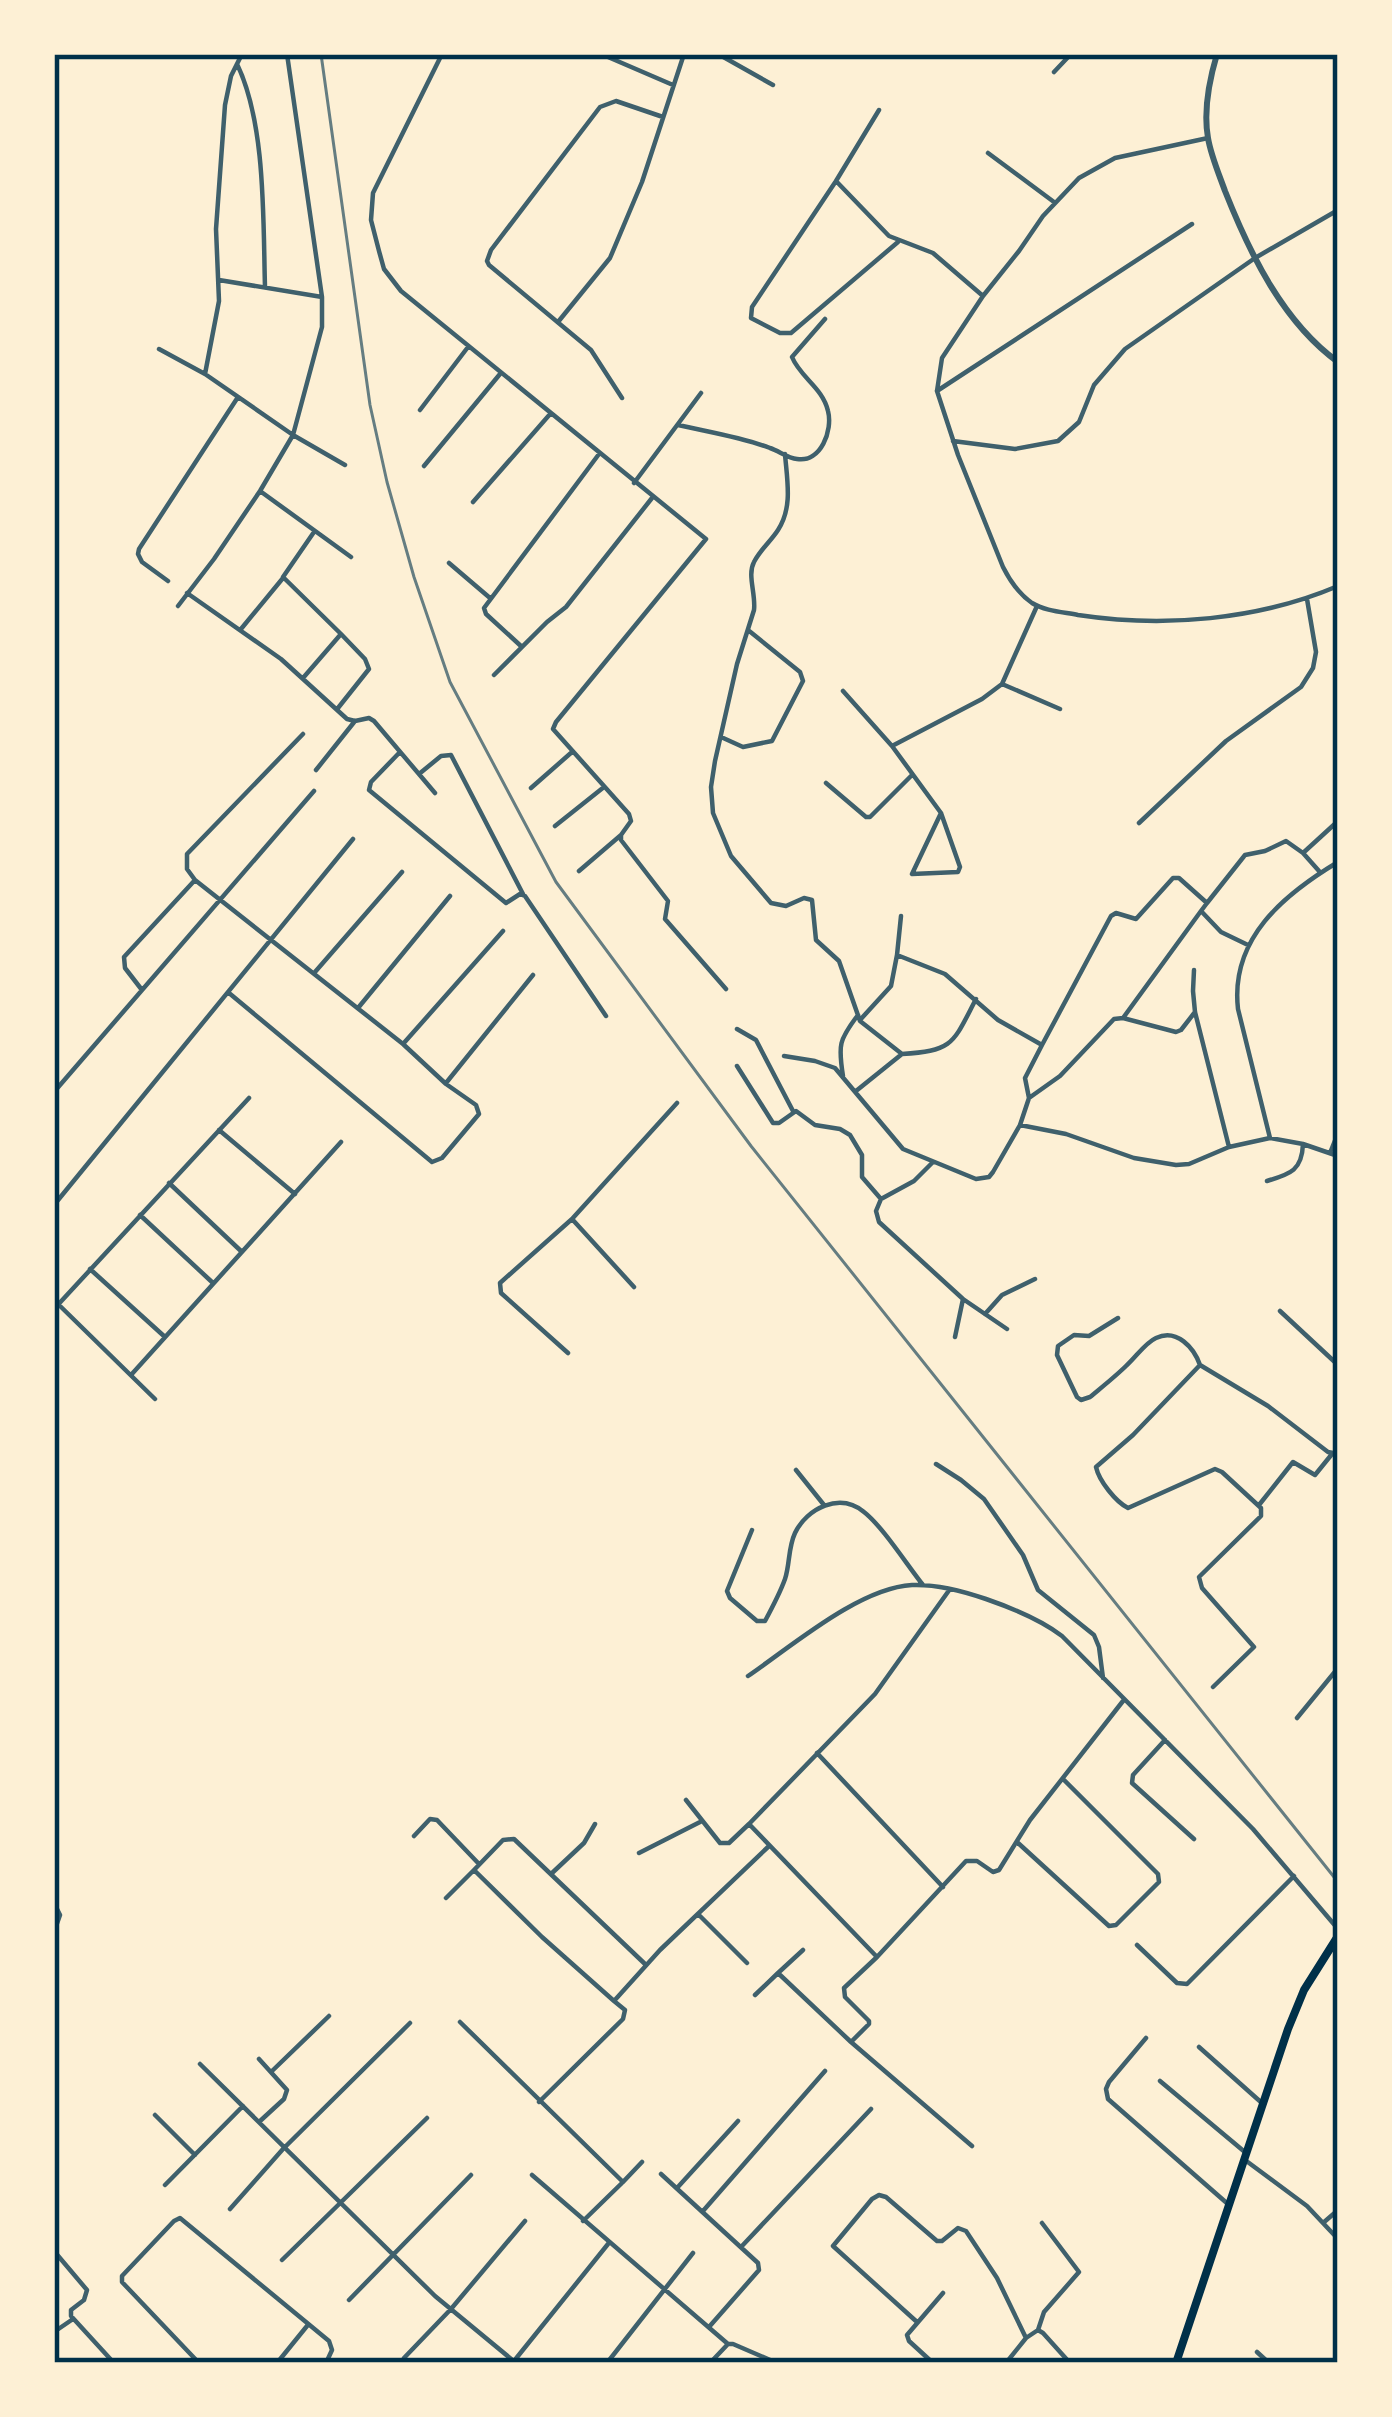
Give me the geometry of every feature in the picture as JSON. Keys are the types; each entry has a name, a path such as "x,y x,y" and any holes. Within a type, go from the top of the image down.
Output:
{"main road":[{"path":"1176,2363 1288,2029 1304,1990 1338,1932"}],"street":[{"path":"206,374 219,301 216,229 225,105 242,54"},
{"path":"178,606 260,491 293,435 322,327 322,297 287,54"},
{"path":"442,54 373,193 371,220 384,269 390,280 500,374 706,539 553,729 631,818 622,835 578,871"},
{"path":"601,54 674,85"},
{"path":"632,67 638,54"},
{"path":"557,322 610,258 642,182 684,54"},
{"path":"718,54 773,85"},
{"path":"1054,72 1071,54"},
{"path":"1217,54 1206,116 1208,138 1230,202 1255,258 1299,326 1338,362"},
{"path":"1331,54 1338,61"},
{"path":"237,64 252,105 265,287"},
{"path":"622,398 591,350 489,266 488,256 600,107 616,101 663,117"},
{"path":"879,110 752,307 752,318 780,333 791,333 898,242"},
{"path":"1208,138 1115,158 1079,178 1054,202 983,296 942,358 938,391 1003,567 1036,606 1092,617 1187,620 1266,609 1338,586"},
{"path":"988,153 1054,202"},
{"path":"836,181 890,236 933,253 983,296"},
{"path":"953,441 1028,448 1058,441 1079,422 1094,385 1125,349 1255,258 1338,209"},
{"path":"938,391 1192,224"},
{"path":"218,280 322,297"},
{"path":"678,425 767,446 801,460 811,456 830,433 829,412 820,391 792,357 825,319"},
{"path":"420,410 468,347"},
{"path":"159,349 206,374 345,465"},
{"path":"424,466 500,374"},
{"path":"634,483 701,393"},
{"path":"168,581 142,562 139,549 239,396"},
{"path":"473,502 551,413"},
{"path":"522,647 484,608 599,454"},
{"path":"785,454 787,510 779,529 753,562 755,599 721,737 711,801 716,827 739,867 771,903 786,906 804,898 812,900 814,937 837,958 859,1018 902,1054"},
{"path":"260,491 351,557"},
{"path":"494,675 566,607 652,498"},
{"path":"241,629 314,532"},
{"path":"449,563 490,598"},
{"path":"284,577 365,659 369,669 337,710"},
{"path":"187,593 241,629 355,722"},
{"path":"1138,823 1226,741 1301,687 1316,652 1307,599"},
{"path":"892,746 1002,684 1036,606"},
{"path":"721,737 743,746 772,741 803,681 800,672 748,629"},
{"path":"303,678 341,634"},
{"path":"1002,684 1060,709"},
{"path":"843,691 892,746 941,813 960,871 912,874 941,813"},
{"path":"316,770 355,722 369,718 435,793"},
{"path":"229,993 432,1162 442,1158 479,1114 476,1105 219,900 187,869 190,850 303,734"},
{"path":"400,752 369,790 506,903 523,894"},
{"path":"531,788 572,752"},
{"path":"419,774 441,756 451,754 523,894 606,1016"},
{"path":"826,783 870,817 912,775"},
{"path":"555,826 604,787"},
{"path":"54,1092 314,791"},
{"path":"1303,854 1338,820"},
{"path":"622,835 668,901 665,919 726,989"},
{"path":"54,1205 353,839"},
{"path":"1123,1018 1245,855 1286,841 1320,873"},
{"path":"1270,1138 1238,1010 1237,982 1248,945 1274,908 1337,865"},
{"path":"315,973 402,872"},
{"path":"784,1056 826,1063 843,1076 903,1149 976,1179 989,1177 1020,1125 1029,1099 1025,1078 1114,914 1136,919 1168,880 1176,877 1208,903"},
{"path":"142,990 125,968 124,957 195,880"},
{"path":"358,1009 450,896"},
{"path":"1201,911 1221,932 1248,945"},
{"path":"843,1076 840,1041 891,986 901,916"},
{"path":"403,1044 502,931"},
{"path":"897,956 945,974 998,1019 1042,1046"},
{"path":"1194,970 1195,1012 1229,1148"},
{"path":"446,1084 533,975"},
{"path":"856,1091 902,1054 929,1053 946,1046 976,999"},
{"path":"1029,1099 1060,1076 1111,1021 1123,1018 1176,1032 1195,1012"},
{"path":"737,1028 756,1040 794,1111 850,1136 862,1155 862,1177 880,1199"},
{"path":"736,1066 773,1123 794,1111"},
{"path":"155,1399 56,1307 249,1098"},
{"path":"568,1353 499,1289 500,1283 572,1219 677,1103"},
{"path":"1020,1125 1164,1164 1189,1164 1270,1138 1338,1156"},
{"path":"219,1130 295,1194"},
{"path":"1330,1153 1338,1133"},
{"path":"131,1376 341,1142"},
{"path":"1267,1180 1297,1169 1304,1144"},
{"path":"932,1163 914,1181 880,1199 878,1222 963,1299 1007,1329"},
{"path":"169,1183 242,1252"},
{"path":"140,1215 213,1283"},
{"path":"572,1219 634,1287"},
{"path":"90,1269 165,1337"},
{"path":"985,1314 1002,1295 1035,1280"},
{"path":"955,1337 963,1299"},
{"path":"1280,1311 1338,1364"},
{"path":"1118,1318 1089,1336 1074,1335 1058,1346 1057,1354 1081,1400 1162,1336 1188,1343 1200,1365 1335,1454 1315,1475 1293,1462 1259,1505"},
{"path":"1200,1365 1095,1471 1129,1508 1215,1469 1259,1505 1261,1516 1199,1577 1202,1588 1254,1647 1213,1687"},
{"path":"936,1464 984,1499 1023,1555 1038,1590 1094,1635 1102,1678"},
{"path":"796,1470 824,1505"},
{"path":"752,1529 727,1591 757,1622 767,1618 783,1583 798,1527 824,1505 862,1510 923,1585"},
{"path":"748,1676 868,1597 896,1587 923,1585 993,1601 1052,1628 1253,1829 1338,1932"},
{"path":"686,1800 720,1843 733,1841 884,1683 950,1589"},
{"path":"1297,1718 1338,1668"},
{"path":"851,2042 869,2024 845,1997 844,1988 970,1860 997,1871 1030,1820 1124,1701"},
{"path":"1165,1740 1133,1774 1132,1783 1194,1839"},
{"path":"817,1753 943,1887"},
{"path":"1017,1841 1109,1926 1116,1925 1159,1882 1158,1874 1063,1779"},
{"path":"414,1836 430,1819 437,1820 542,1937 625,2010 623,2019 539,2102"},
{"path":"639,1853 702,1821"},
{"path":"550,1874 584,1843 595,1824"},
{"path":"748,1824 877,1957"},
{"path":"446,1898 510,1837 645,1964"},
{"path":"614,2002 645,1964 768,1846"},
{"path":"1137,1945 1177,1983 1187,1984 1294,1876"},
{"path":"54,1903 60,1915 54,1932"},
{"path":"698,1914 747,1964"},
{"path":"1331,1945 1338,1956"},
{"path":"755,1995 803,1950"},
{"path":"778,1973 972,2146"},
{"path":"272,2072 329,2016"},
{"path":"460,2022 623,2182"},
{"path":"230,2209 410,2023"},
{"path":"1146,2038 1109,2082 1108,2099 1229,2205"},
{"path":"1198,2047 1263,2104"},
{"path":"259,2059 285,2085 287,2095 259,2122"},
{"path":"200,2064 339,2204 515,2362 608,2243"},
{"path":"703,2211 826,2071"},
{"path":"1160,2081 1307,2206 1338,2239"},
{"path":"165,2185 243,2106"},
{"path":"742,2246 871,2109"},
{"path":"155,2115 195,2155"},
{"path":"282,2260 427,2118"},
{"path":"677,2188 738,2121"},
{"path":"583,2221 642,2162"},
{"path":"662,2174 758,2263 759,2270 709,2327"},
{"path":"349,2300 472,2175"},
{"path":"532,2175 728,2344 778,2363"},
{"path":"917,2322 832,2246 878,2195 937,2241 956,2229 966,2230 1027,2338"},
{"path":"1323,2223 1338,2210"},
{"path":"199,2363 122,2282 122,2276 177,2219 183,2219 331,2344 326,2363"},
{"path":"404,2358 525,2221"},
{"path":"1006,2363 1038,2330 1043,2312 1079,2274 1042,2223"},
{"path":"607,2363 693,2253"},
{"path":"55,2255 87,2291 71,2310 73,2319 114,2363"},
{"path":"933,2363 908,2338 943,2293"},
{"path":"54,2332 73,2319"},
{"path":"277,2363 309,2324"},
{"path":"1038,2330 1070,2363"},
{"path":"710,2363 728,2344"},
{"path":"1257,2352 1269,2363"}],"railway":[{"path":"321,54 370,405 387,482 450,682 556,882 751,1146 1338,1882"}]}
